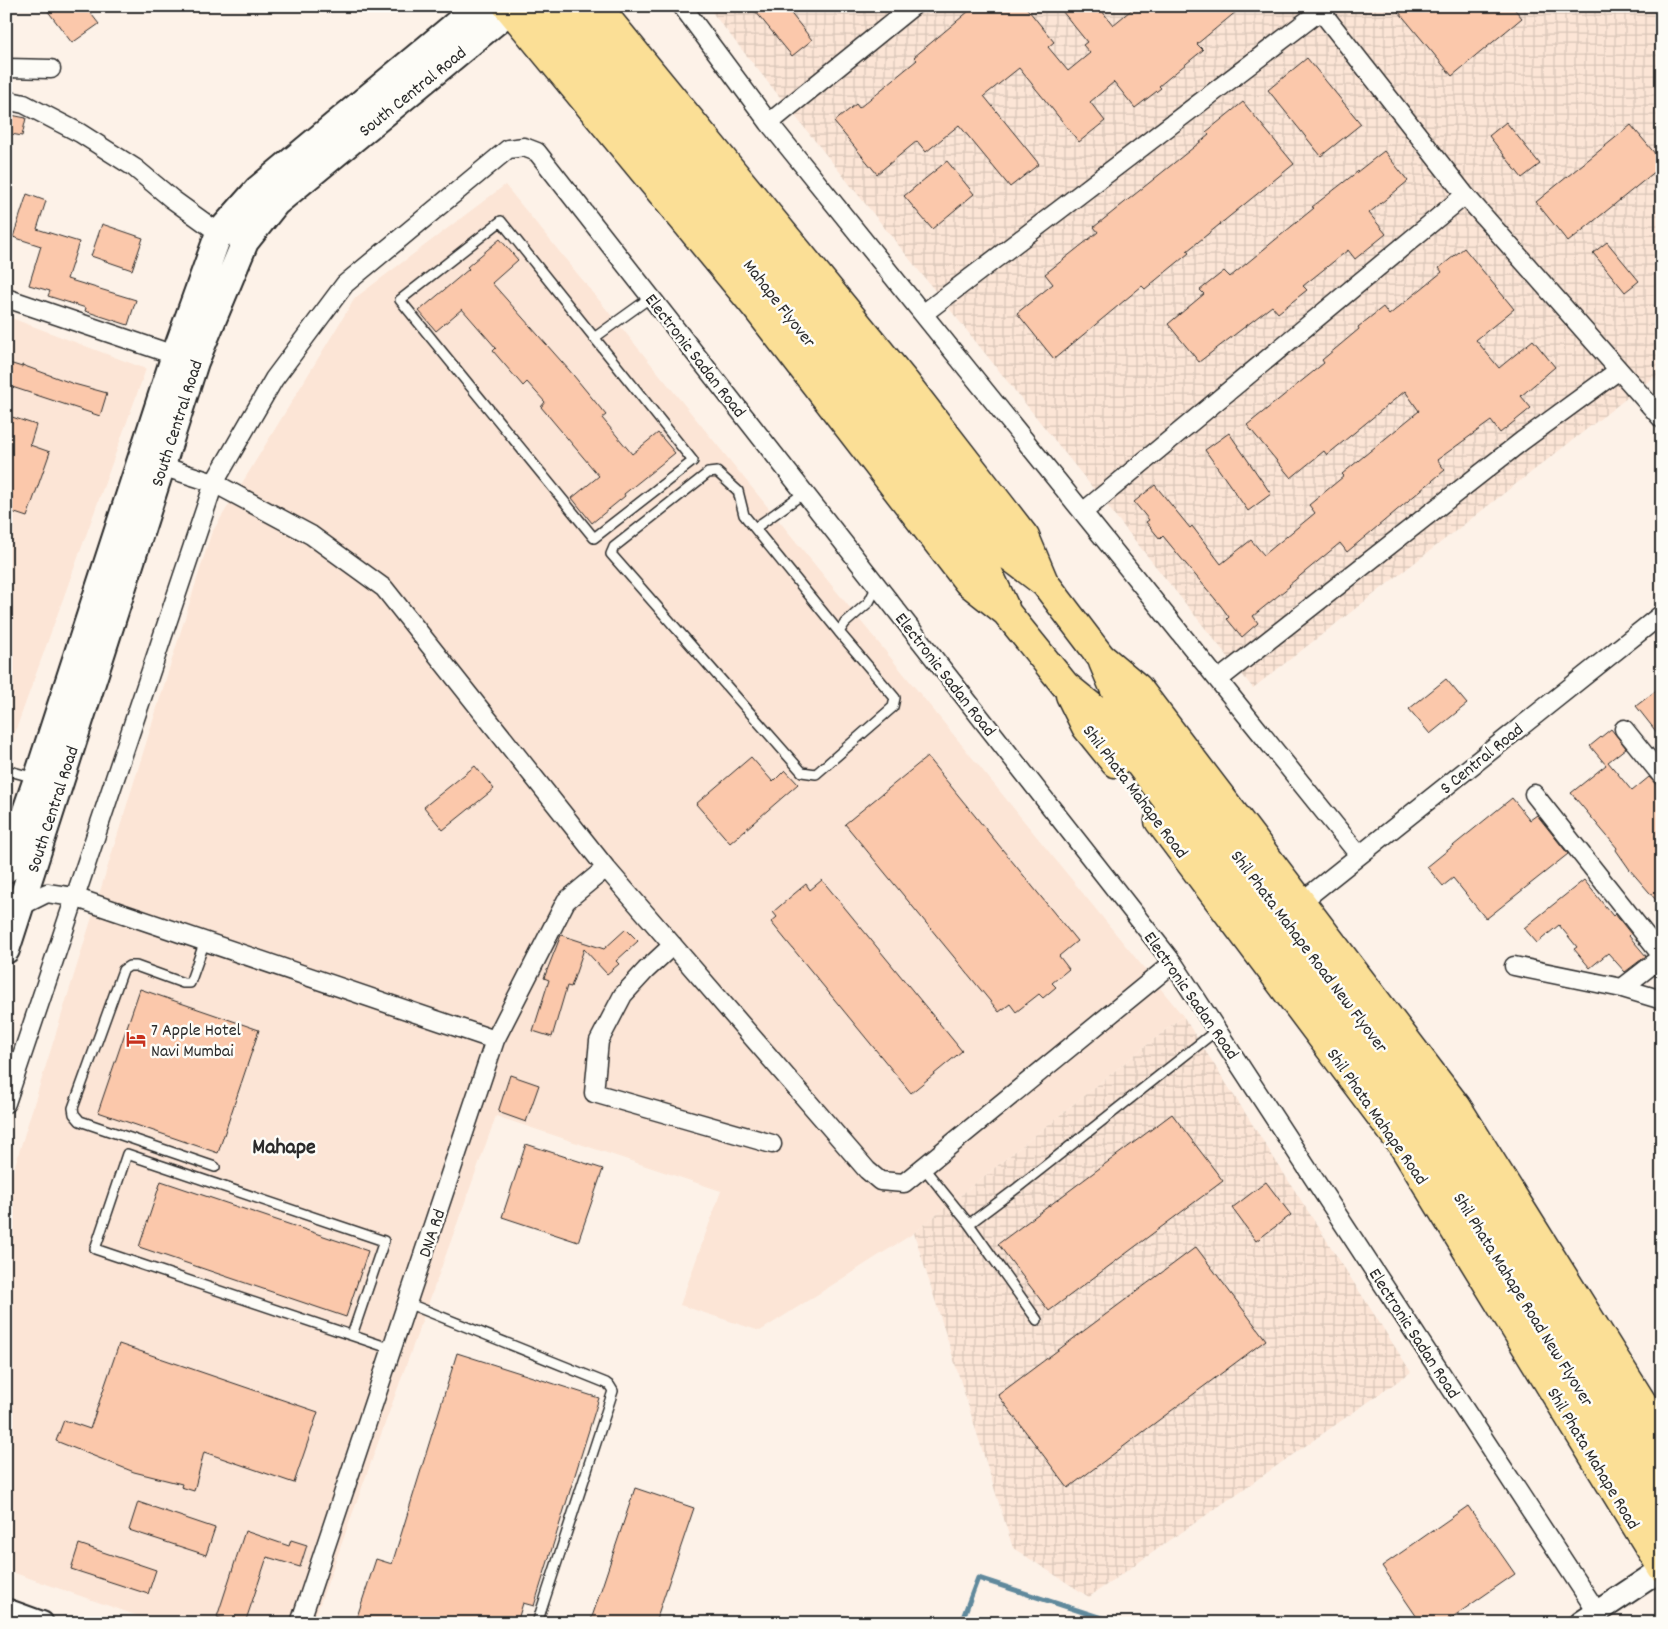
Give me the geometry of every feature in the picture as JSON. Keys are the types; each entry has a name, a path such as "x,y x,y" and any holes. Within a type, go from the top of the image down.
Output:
{"main road":[{"name":"South Central Road","path":"6,869 152,463 185,359 219,232 258,189 478,6"},
{"name":"Mahape Flyover","path":"537,6 995,560 1044,582"},
{"name":"Mahape Flyover","path":"567,6 789,275 995,560 1006,612"},
{"path":"597,6 905,382 1025,537 1044,582 1101,657 1138,688 1457,1107 1662,1434"},
{"name":"South Central Road","path":"185,359 245,242 276,203 511,8"},
{"path":"511,8 754,306 968,582 1006,612 1065,684"},
{"name":"South Central Road","path":"6,950 14,903 39,884 152,463"},
{"name":"Shil Phata Mahape Road New Flyover","path":"1101,657 1111,708 1421,1133 1662,1519"},
{"name":"Shil Phata Mahape Road New Flyover","path":"1065,684 1111,708 1439,1120 1662,1475"},
{"name":"Shil Phata Mahape Road","path":"1065,684 1086,727 1403,1146 1662,1568"}],"street":[{"path":"682,6 770,123 1359,855"},
{"path":"770,123 913,6"},
{"path":"923,314 1318,8 1466,195 1662,419"},
{"path":"6,68 50,69"},
{"path":"6,100 24,104 80,133 135,168 172,199 219,232 245,242"},
{"name":"Electronic Sadan Road","path":"6,1103 214,483 274,379 345,284 508,149 524,147 537,152 1173,964 1594,1619"},
{"path":"1083,512 1466,195"},
{"path":"6,298 185,359"},
{"path":"1218,680 1522,441 1619,370"},
{"path":"152,463 214,483 311,535 384,588 606,868 867,1170 880,1181 904,1183 1173,964"},
{"name":"S Central Road","path":"1301,902 1662,614"},
{"path":"1624,729 1662,776"},
{"path":"1534,794 1662,957 1622,988"},
{"name":"DNA Rd","path":"300,1623 495,1040 566,901 606,868"},
{"path":"6,869 74,897 495,1040"},
{"path":"672,945 623,995 599,1041 594,1093 772,1144"},
{"path":"1514,966 1622,988 1662,1000"},
{"path":"1594,1619 1662,1568"},
{"path":"6,1610 42,1623"}],"lane":[{"path":"501,221 594,338 693,461 594,538 400,300 501,221"},
{"path":"594,338 650,297"},
{"path":"718,472 738,492 744,515 838,632 895,698 893,706 816,774 802,772 612,554 614,547 708,473 718,472"},
{"path":"755,528 804,492"},
{"path":"838,632 845,623 869,602 877,586"},
{"path":"6,770 38,778"},
{"path":"205,941 190,983 182,983 136,966 129,966 123,970 73,1108 74,1114 80,1121 214,1167"},
{"path":"969,1224 1217,1030"},
{"path":"352,1335 384,1241 127,1154 95,1249 392,1350"},
{"path":"923,1167 969,1224 1037,1320"},
{"path":"407,1303 606,1382 613,1391 537,1623"}],"shaded area":[{"path":"707,6 1662,6 1662,386 1654,377 1253,688"},
{"path":"505,185 1183,1016 914,1233 760,1331 680,1305 721,1191 496,1116 313,1623 158,1623 6,1570 6,1194 211,534 355,298"},
{"path":"6,316 146,369 6,757"},
{"path":"1183,1016 1411,1372 1089,1597 1013,1548 914,1233"}],"building":[{"path":"44,6 85,6 99,24 72,43"},
{"path":"751,6 785,6 812,40 792,56"},
{"path":"975,6 1025,6 1054,42 1048,47 1068,71 1090,53 1083,45 1087,42 1058,6 1098,6 1113,25 1136,6 1243,6 1197,44 1203,50 1159,86 1161,88 1135,108 1114,82 1090,102 1105,121 1079,142 1019,68 984,96 1039,164 1010,187 959,125 926,152 917,141 877,174 834,122 856,104 859,108 917,60 914,57"},
{"path":"1394,6 1512,6 1522,18 1452,76"},
{"path":"1307,58 1361,124 1321,156 1268,90"},
{"path":"1243,102 1294,164 1187,251 1189,253 1145,289 1142,286 1054,359 1017,313 1053,284 1045,274 1098,232 1094,227 1209,135 1206,132"},
{"path":"6,114 26,118 22,136 6,133"},
{"path":"1506,122 1540,164 1522,178 1489,136"},
{"path":"1631,125 1662,162 1662,166 1568,242 1536,202"},
{"path":"1384,151 1408,181 1369,213 1386,234 1355,259 1348,250 1303,286 1307,290 1278,313 1272,306 1199,362 1168,324 1204,294 1200,290 1224,271 1230,277 1314,208 1312,207"},
{"path":"947,161 974,194 932,229 904,196"},
{"path":"27,194 46,201 37,229 79,242 67,279 136,300 128,325 85,311 86,308 48,296 50,291 29,285 41,246 13,237"},
{"path":"102,224 143,238 132,270 91,256"},
{"path":"500,239 518,260 492,283 606,415 602,418 632,454 658,433 675,453 624,494 625,496 592,523 572,498 599,476 541,407 545,402 527,382 523,386 493,351 496,348 462,309 436,331 419,311 469,269 467,267"},
{"path":"1607,242 1639,281 1625,292 1593,253"},
{"path":"1464,248 1514,309 1476,340 1499,368 1533,340 1555,367 1521,396 1531,408 1500,433 1491,421 1437,460 1445,470 1347,552 1340,543 1253,616 1258,623 1242,637 1227,619 1229,617 1221,606 1163,536 1160,539 1146,522 1149,520 1134,502 1155,485 1190,528 1192,526 1221,564 1251,540 1264,555 1315,513 1309,505 1344,476 1342,474 1419,411 1405,391 1327,455 1324,451 1291,478 1247,425 1324,363 1322,360 1359,329 1358,327 1383,307 1389,315 1442,272 1439,268"},
{"path":"6,362 22,367 22,365 74,384 107,393 100,416 6,385"},
{"path":"6,415 36,425 30,445 50,452 27,517 6,510"},
{"path":"1229,433 1271,494 1248,511 1205,450"},
{"path":"1446,679 1467,704 1430,734 1409,709"},
{"path":"1662,686 1662,739 1636,706"},
{"path":"1611,729 1626,748 1608,762 1632,791 1649,777 1662,791 1662,907 1630,870 1616,850 1617,848 1571,793 1606,765 1590,746"},
{"path":"751,757 773,782 785,770 798,784 730,843 696,804"},
{"path":"927,757 1077,941 1059,956 1069,969 1052,983 1056,987 1043,998 1039,994 1016,1012 1010,1004 999,1012 845,824"},
{"path":"475,766 494,789 443,830 424,807"},
{"path":"1512,798 1530,820 1537,815 1568,854 1486,919 1453,878 1443,886 1427,867"},
{"path":"822,880 962,1051 911,1093 771,922 777,917 773,912 806,884 810,890"},
{"path":"1584,880 1613,916 1615,914 1631,934 1629,936 1646,956 1625,972 1608,953 1590,968 1574,949 1577,947 1559,925 1537,943 1524,928"},
{"path":"626,929 638,941 616,961 619,964 607,974 584,949 571,987 567,986 552,1037 533,1031 549,980 544,978 561,935 604,949"},
{"path":"140,989 259,1030 218,1153 98,1112"},
{"path":"510,1075 539,1085 526,1122 498,1112"},
{"path":"1172,1114 1223,1181 1049,1311 998,1244"},
{"path":"526,1144 603,1169 578,1242 502,1217"},
{"path":"161,1181 368,1251 346,1317 139,1247"},
{"path":"1266,1182 1291,1215 1256,1241 1232,1208"},
{"path":"1196,1247 1266,1340 1068,1488 998,1395"},
{"path":"119,1344 318,1412 294,1483 204,1452 194,1491 181,1487 182,1484 134,1472 56,1441 64,1420 90,1429"},
{"path":"457,1353 599,1398 534,1606 523,1603 517,1623 355,1623 376,1559 392,1564"},
{"path":"635,1488 694,1508 655,1623 590,1623"},
{"path":"138,1502 215,1528 206,1555 129,1530"},
{"path":"1468,1506 1515,1574 1444,1623 1421,1623 1382,1566"},
{"path":"245,1531 289,1546 291,1540 307,1545 300,1567 267,1557 245,1623 235,1623 217,1617"},
{"path":"79,1544 156,1570 148,1594 71,1569"}],"waterway":[{"path":"961,1623 978,1578 1117,1623"}],"place":[{"name":"7 Apple Hotel Navi Mumbai","path":"136,1039"}],"district":[{"name":"Mahape","path":"284,1145"}]}
